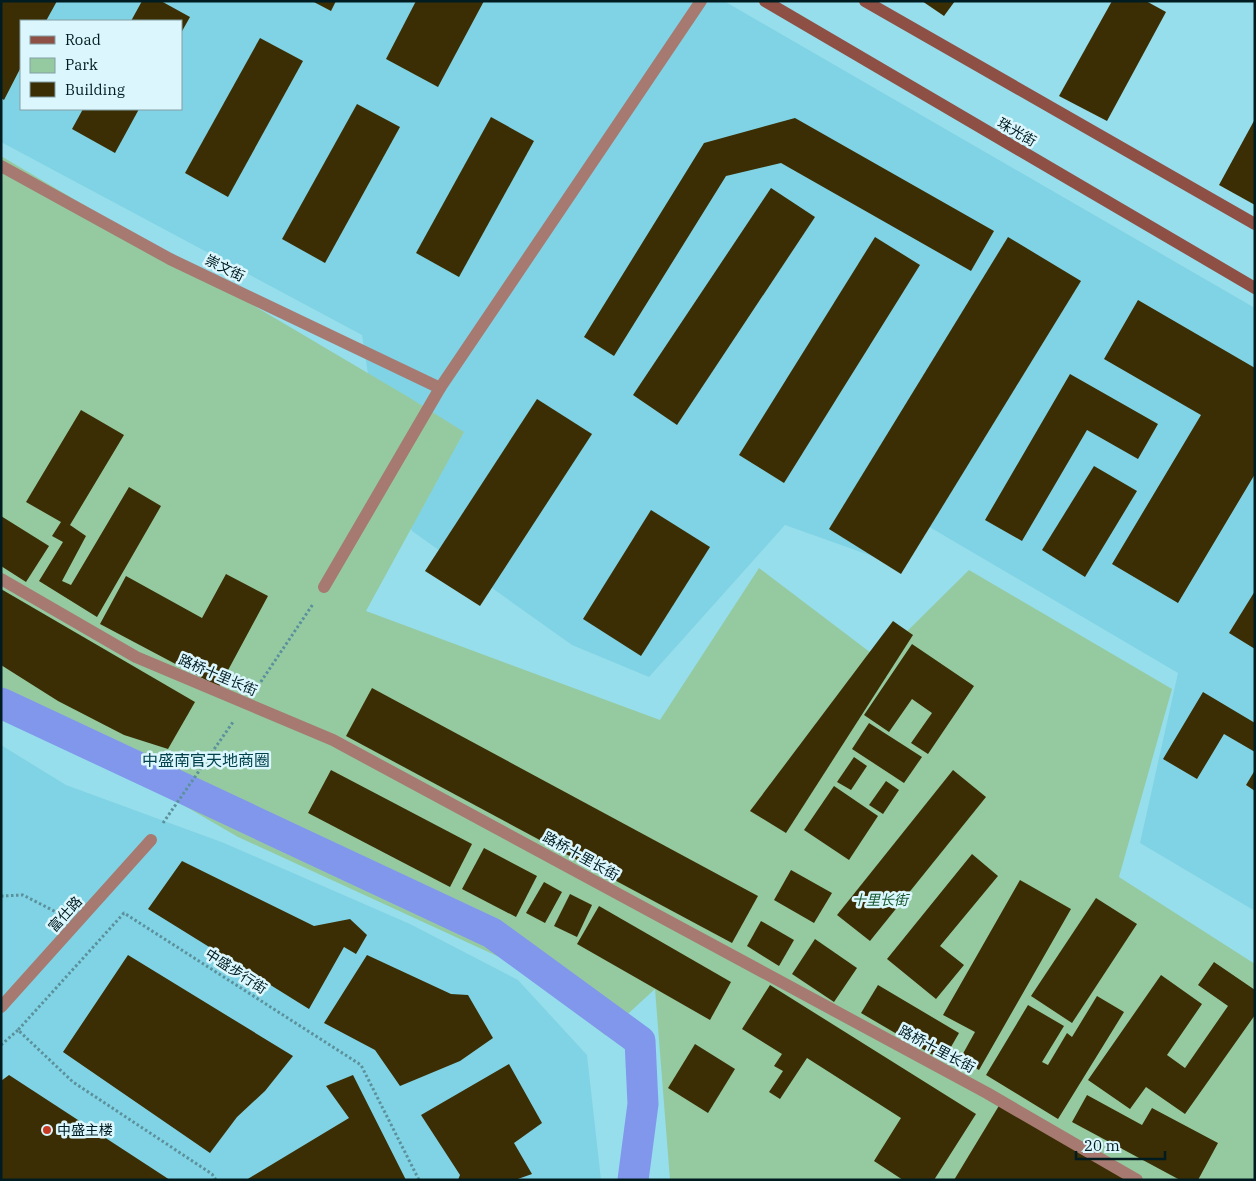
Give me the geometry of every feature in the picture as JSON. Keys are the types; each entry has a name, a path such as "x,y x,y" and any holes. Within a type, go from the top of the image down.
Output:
{"main road":[{"name":"珠光街","path":"765,1 1255,288"},
{"path":"865,1 1255,224"}],"street":[{"path":"324,587 440,388 702,1"},
{"name":"崇文街","path":"1,166 170,259 440,388"},
{"name":"路桥十里长街","path":"1,578 136,657 332,740 536,848 987,1093 1137,1180"},
{"name":"富仕路","path":"1,1007 151,840"}],"path":[{"path":"151,840 224,736 324,587"},
{"path":"1,896 23,895 47,905 97,942"},
{"name":"中盛步行街","path":"1,1044 18,1030 124,913 362,1065 419,1180"},
{"path":"18,1030 73,1082 212,1174 216,1180"}],"shaded area":[{"path":"1,1 724,1 1255,308 1255,911 1140,843 1178,673 926,525 900,566 785,525 649,677 572,645 412,531 382,465 362,335 1,142"},
{"path":"1,745 66,785 224,843 410,924 518,980 587,1055 601,1180 1,1180"}],"green space":[{"name":"十里长街","path":"1,156 410,398 464,432 366,611 660,720 759,568 879,659 969,570 1172,689 1119,877 1255,964 1255,1180 670,1180 655,989 605,1035 525,969 238,837 1,699"}],"building":[{"path":"1,1 57,1 47,20 20,20 20,69 4,100 1,98"},
{"path":"142,1 161,1 190,17 182,31 182,20 132,20"},
{"path":"312,1 336,1 331,11"},
{"path":"416,1 484,1 438,87 386,59"},
{"path":"922,1 955,1 944,16"},
{"path":"1112,1 1146,1 1166,12 1107,121 1059,96"},
{"path":"260,38 303,61 228,197 185,173"},
{"path":"357,104 400,127 325,263 282,239"},
{"path":"82,110 138,110 115,153 72,129"},
{"path":"491,117 534,141 459,277 416,253"},
{"path":"795,118 994,231 971,271 781,163 726,176 614,356 584,337 704,143"},
{"path":"1255,119 1255,205 1219,185"},
{"path":"771,188 815,217 677,425 633,395"},
{"path":"875,237 920,265 784,483 739,455"},
{"path":"1008,237 1081,281 901,574 829,529"},
{"path":"1138,300 1255,368 1255,474 1178,603 1112,564 1201,415 1104,359"},
{"path":"1070,374 1158,424 1138,459 1087,430 1022,541 985,520"},
{"path":"537,399 592,434 480,606 425,571"},
{"path":"81,410 124,435 70,525 86,536 62,581 71,585 129,487 161,506 97,617 39,581 63,542 52,536 61,522 26,502"},
{"path":"1094,466 1137,491 1085,577 1042,550"},
{"path":"651,510 710,547 641,656 583,619"},
{"path":"1,516 49,546 26,582 1,566"},
{"path":"226,574 268,596 219,687 100,624 126,576 202,618"},
{"path":"1,589 195,702 168,749 124,735 58,701 1,665"},
{"path":"1255,591 1255,649 1229,633"},
{"path":"893,621 913,635 786,833 750,811"},
{"path":"912,644 974,686 928,754 911,743 932,713 912,699 889,732 864,715"},
{"path":"372,688 758,896 732,943 346,736"},
{"path":"1203,692 1255,723 1255,752 1224,734 1197,779 1163,759"},
{"path":"869,723 922,757 904,783 852,749"},
{"path":"854,757 867,766 851,790 837,782"},
{"path":"331,770 472,844 450,887 308,813"},
{"path":"953,770 986,797 870,941 837,915"},
{"path":"1255,770 1255,791 1246,785"},
{"path":"886,781 899,790 883,814 869,805"},
{"path":"834,786 878,816 849,860 804,830"},
{"path":"484,848 537,876 516,917 462,889"},
{"path":"972,854 998,876 940,946 964,965 936,999 887,959"},
{"path":"182,861 314,926 350,919 367,935 356,954 344,947 309,1009 148,909"},
{"path":"791,870 832,893 814,923 774,900"},
{"path":"1020,880 1071,909 979,1070 960,1059 975,1032 943,1015"},
{"path":"544,882 562,892 545,923 526,913"},
{"path":"570,894 592,905 577,937 554,926"},
{"path":"1096,898 1137,924 1072,1023 1031,996"},
{"path":"599,906 731,982 710,1020 577,944"},
{"path":"761,921 794,940 779,966 747,946"},
{"path":"815,939 857,968 834,1002 792,974"},
{"path":"128,955 293,1056 265,1091 237,1117 210,1153 63,1052"},
{"path":"367,955 451,994 468,995 493,1038 460,1061 400,1086 375,1050 324,1023"},
{"path":"1214,962 1255,990 1255,1015 1185,1114 1146,1087 1130,1109 1088,1080 1161,975 1202,1004 1167,1055 1185,1068 1228,1006 1198,985"},
{"path":"770,985 976,1114 934,1180 903,1180 874,1161 901,1118 807,1058 780,1099 769,1092 783,1071 774,1066 782,1054 742,1029"},
{"path":"878,985 959,1033 943,1061 861,1013"},
{"path":"1097,996 1124,1012 1058,1119 986,1075 1028,1005 1064,1026 1042,1062 1048,1065 1067,1033 1072,1037"},
{"path":"695,1044 735,1069 708,1113 668,1088"},
{"path":"509,1064 542,1123 514,1143 532,1174 515,1180 458,1180 460,1175 421,1115"},
{"name":"中盛主楼","path":"9,1075 170,1180 1,1180 1,1081"},
{"path":"353,1075 406,1180 246,1180 349,1118 326,1086"},
{"path":"1087,1095 1142,1125 1152,1108 1218,1143 1198,1180 1180,1180 1072,1122"},
{"path":"1000,1104 1127,1180 954,1180"}],"waterway":[{"path":"1,703 492,933 640,1041 643,1104 633,1180"}],"place":[{"name":"中盛主楼","path":"47,1130"}],"district":[{"name":"中盛南官天地商圈","path":"206,760"}]}
